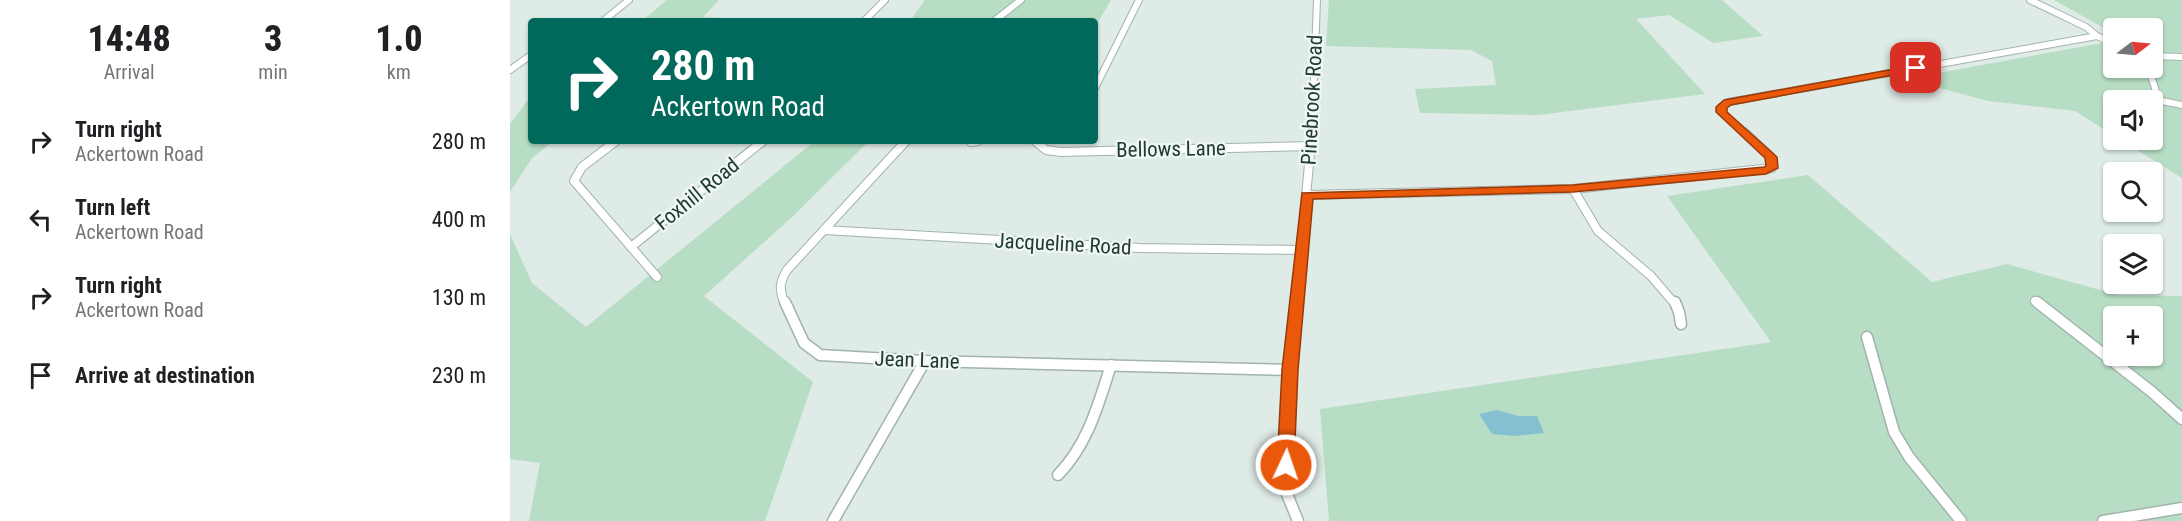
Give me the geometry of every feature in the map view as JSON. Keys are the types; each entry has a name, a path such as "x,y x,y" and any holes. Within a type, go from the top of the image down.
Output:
{"street":[{"path":"607,18 629,0"},
{"path":"867,18 885,0"},
{"path":"998,18 1021,0"},
{"path":"1098,82 1139,0"},
{"name":"Pinebrook Road","path":"1298,521 1287,494 1286,465 1290,370 1311,146 1317,0"},
{"path":"2030,0 2086,27 2103,39"},
{"path":"1307,195 1573,189 1749,173 1772,168 1771,157 1722,112 1721,107 1728,102 2097,36"},
{"path":"2163,56 2182,57"},
{"path":"510,69 528,57"},
{"path":"2163,101 2182,105"},
{"path":"612,144 582,167 574,181 657,277"},
{"name":"Foxhill Road","path":"631,246 759,144"},
{"name":"Jean Lane","path":"903,144 787,270 780,281 780,293 804,344 820,355 925,362 1290,370"},
{"name":"Bellows Lane","path":"1039,144 1046,150 1061,152 1311,146"},
{"path":"1573,189 1597,229 1639,264 1675,301 1682,315 1681,324"},
{"name":"Jacqueline Road","path":"824,230 1140,248 1302,250"},
{"path":"2035,301 2182,419"},
{"path":"1867,337 1894,432 1908,457 1961,521"},
{"path":"833,521 925,362"},
{"path":"1058,475 1084,445 1111,365"},
{"path":"2103,521 2182,508"}],"green space":[{"path":"667,0 719,0 703,17 723,18 646,18"},
{"path":"925,0 1111,0 1098,22 1098,18 912,18"},
{"path":"1329,0 1722,0 1763,36 1713,43 1669,15 1636,19 1705,94 1538,115 1420,113 1415,89 1496,85 1492,61 1471,50 1326,46"},
{"path":"2054,0 2182,0 2182,178 2163,166 2163,162 2156,162 2137,150 2163,150 2163,90 2103,90 2103,129 2075,111 1988,101 1906,79 2103,43 2103,78 2163,78 2163,18 2103,18 2103,27"},
{"path":"528,100 528,144 549,144 532,158 510,192 510,124"},
{"path":"811,144 866,144 791,218 704,296 813,382 765,521 529,521 540,463 510,459 510,234 532,283 586,327"},
{"path":"1808,175 1932,282 2007,264 2103,291 2103,294 2182,296 2182,521 1329,521 1320,409 1771,342 1667,196"}],"water":[{"path":"1497,410 1518,416 1537,416 1544,433 1515,436 1492,434 1479,414"}],"route":[{"path":"1286,465 1290,370 1307,195 1573,189 1766,170 1772,168 1771,157 1728,120 1721,107 1728,102 1916,68"}]}
